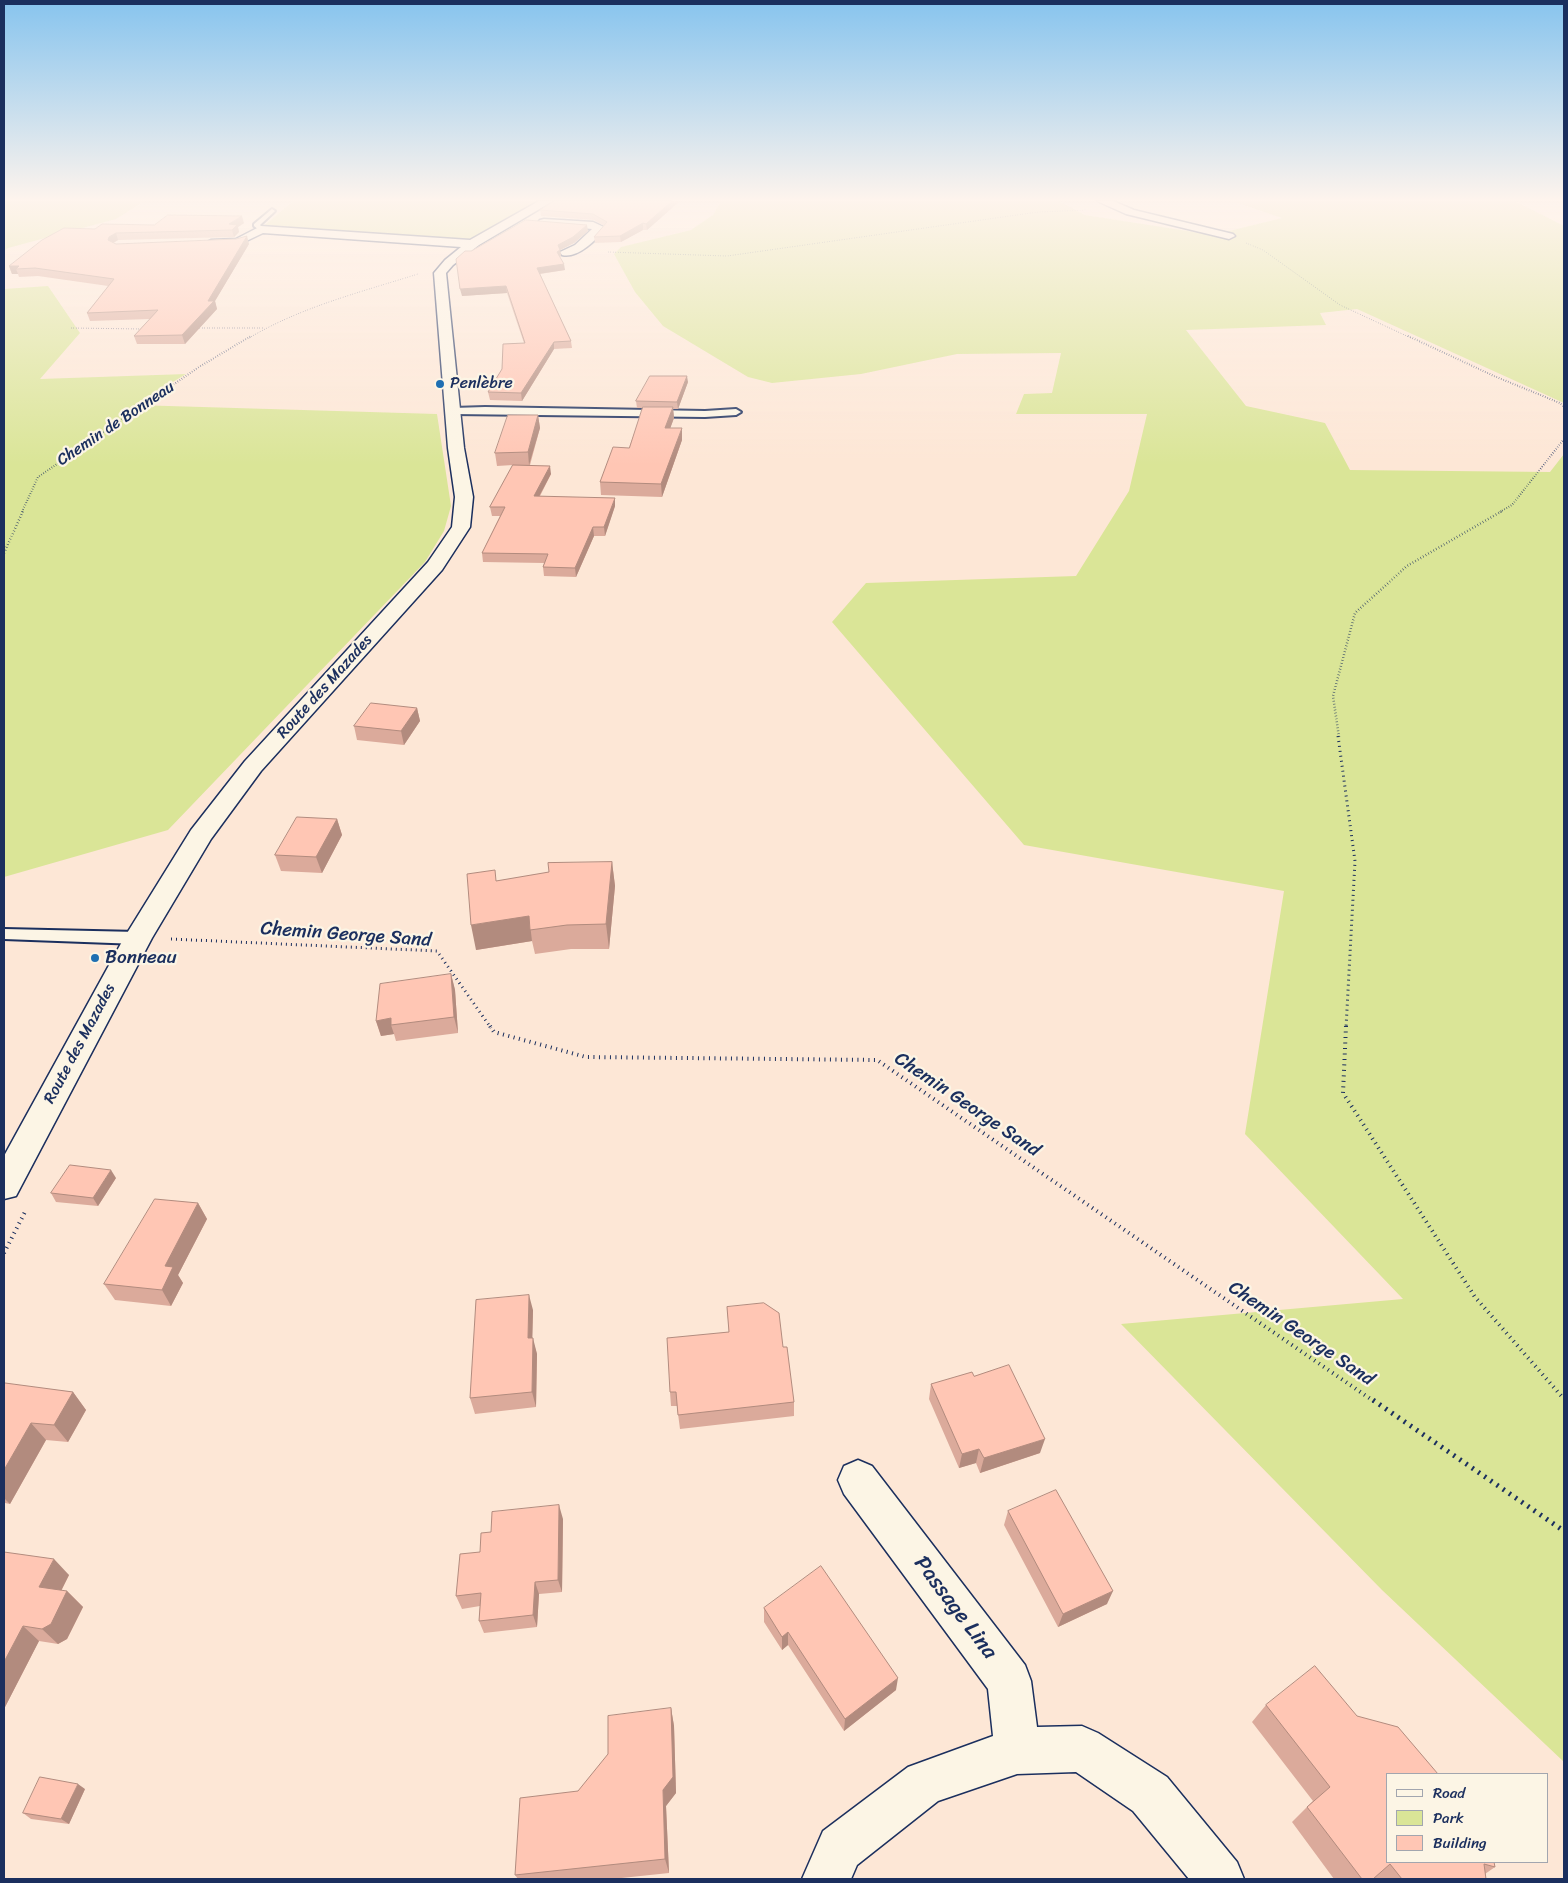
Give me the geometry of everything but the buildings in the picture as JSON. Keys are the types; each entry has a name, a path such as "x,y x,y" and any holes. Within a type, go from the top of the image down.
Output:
{"street":[{"name":"Route des Mazades","path":"4,1186 138,938 200,836 253,766 435,566 460,527 464,497 456,448 441,289"},
{"name":"Passage Lina","path":"858,1480 1010,1681 1017,1751"},
{"path":"826,1879 840,1848 924,1783 1017,1751 1082,1749 1150,1794 1220,1879"}],"lane":[{"path":"453,411 705,414 736,412"},
{"path":"4,934 138,938"}],"path":[{"name":"Chemin de Bonneau","path":"4,553 38,477 199,367 265,328 331,301 370,289"},
{"path":"1318,289 1340,304 1564,407"},
{"path":"71,328 148,329"},
{"name":"Chemin de Bonneau","path":"197,328 265,328"},
{"path":"1564,439 1512,505 1407,566 1355,614 1333,696 1355,861 1343,1093 1475,1298 1564,1399"},
{"name":"Chemin George Sand","path":"138,938 437,951 494,1032 586,1056 877,1060 1564,1531"}],"green space":[{"path":"4,289 50,289 80,333 40,379 186,374 135,405 437,414 451,506 444,531 425,562 168,830 4,877"},
{"path":"633,289 1564,289 1564,403 1357,309 1320,313 1326,325 1186,330 1246,406 1325,423 1350,470 1550,472 1564,454 1564,1762 1382,1590 1121,1324 1403,1299 1245,1134 1284,891 1024,845 832,622 866,583 1076,576 1129,491 1147,414 1016,414 1024,394 1052,393 1061,353 957,354 861,374 772,383 748,377 663,326"}],"place":[{"name":"Penlèbre","path":"440,384"},
{"name":"Bonneau","path":"95,958"}]}
